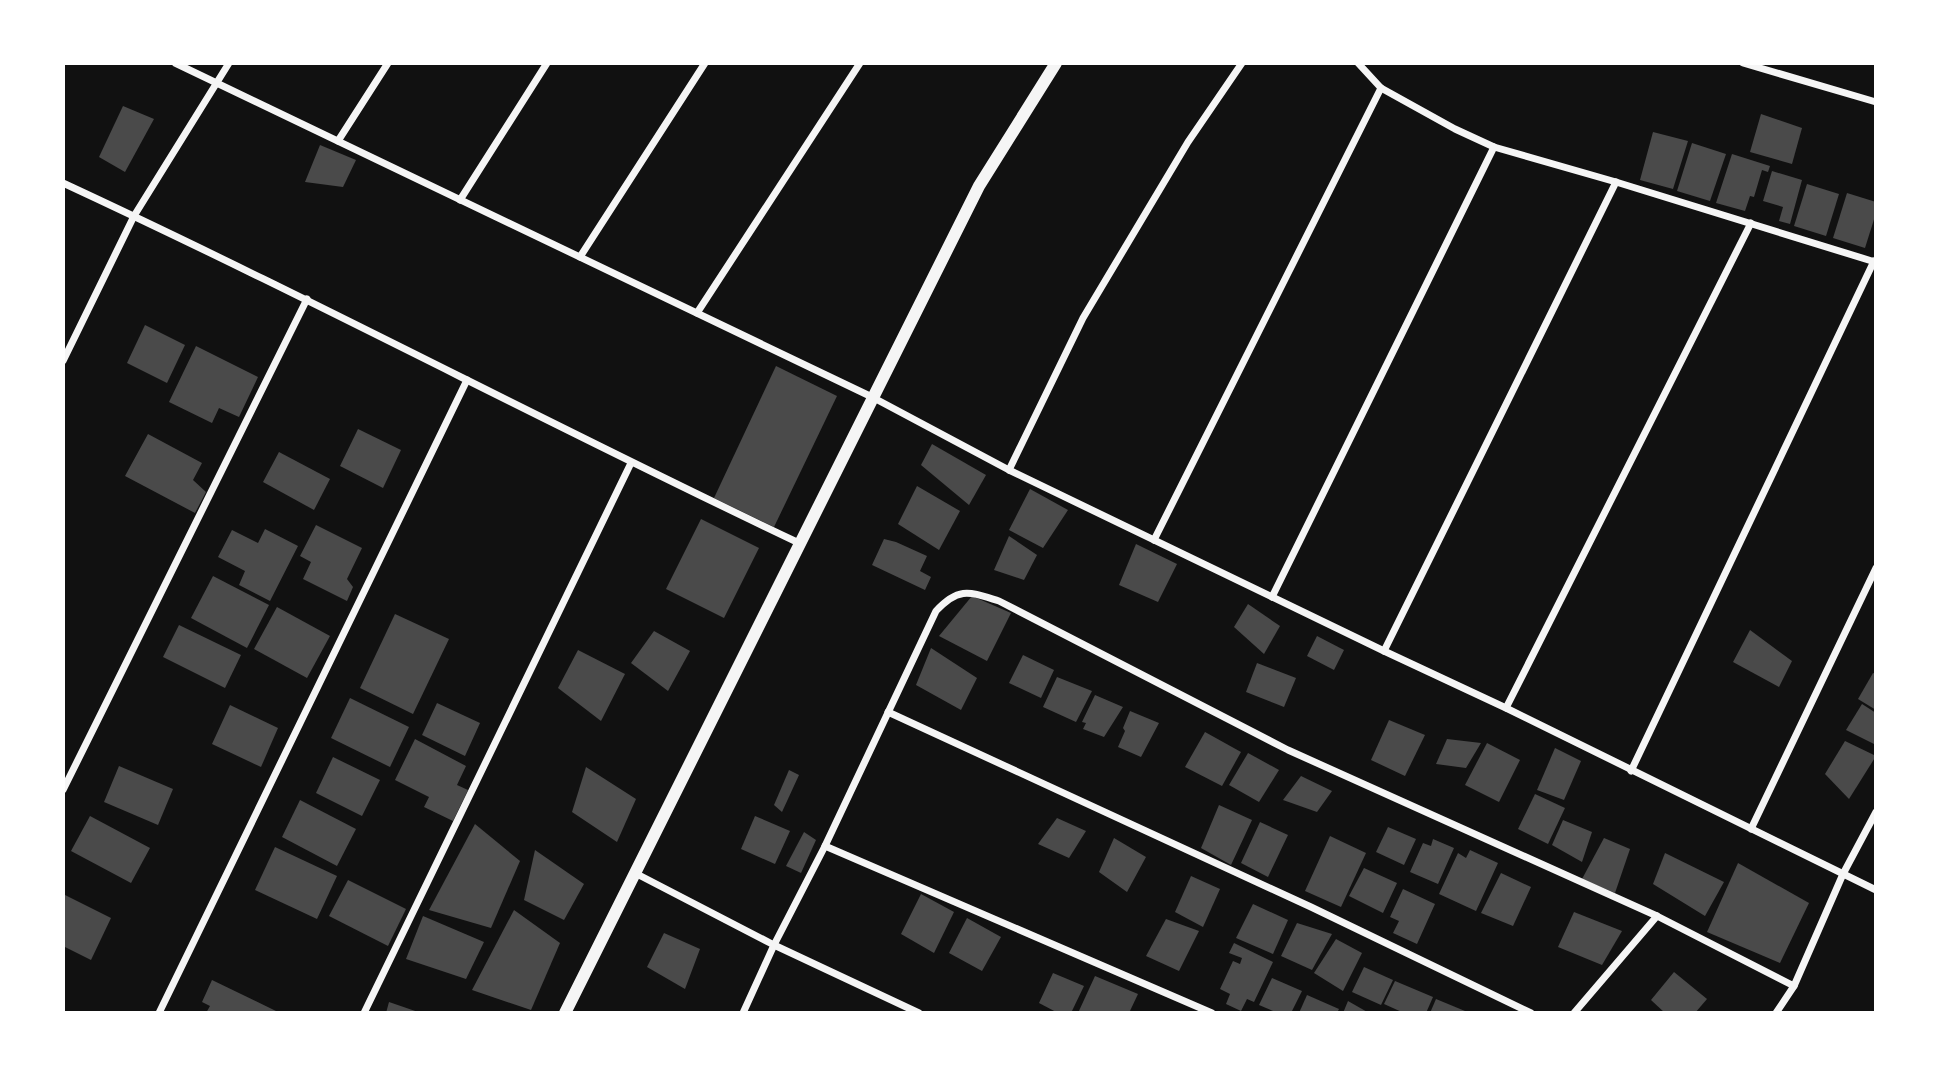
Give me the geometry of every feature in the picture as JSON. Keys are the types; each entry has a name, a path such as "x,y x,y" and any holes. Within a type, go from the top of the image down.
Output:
{"street":[{"path":"175,63 872,397 1009,470 1384,652 1506,708 1876,890"},
{"path":"63,362 134,216 229,63"},
{"path":"338,141 388,63"},
{"path":"460,200 547,63"},
{"path":"580,257 705,63"},
{"path":"696,313 860,63"},
{"path":"565,1013 979,186 1056,63"},
{"path":"1009,470 1083,318 1188,142 1242,63"},
{"path":"1358,63 1381,88 1494,147 1875,262 1631,771"},
{"path":"1743,63 1876,102"},
{"path":"1154,540 1381,88"},
{"path":"1272,597 1494,147"},
{"path":"1384,652 1616,182"},
{"path":"63,183 307,299 631,463 799,543"},
{"path":"1506,708 1751,223"},
{"path":"63,790 307,299"},
{"path":"159,1013 467,380"},
{"path":"364,1013 631,463"},
{"path":"1751,829 1876,568"},
{"path":"743,1013 936,611 956,593 970,592 999,601 1288,750 1657,916 1794,986"},
{"path":"888,712 1311,907 1531,1013"},
{"path":"1776,1013 1794,986 1843,874 1876,812"},
{"path":"825,846 1212,1013"},
{"path":"635,873 774,944 919,1013"},
{"path":"1574,1013 1657,916"}],"building":[{"path":"123,106 154,119 125,172 99,157"},
{"path":"1761,114 1802,128 1792,164 1750,152"},
{"path":"1653,132 1688,141 1673,189 1640,180"},
{"path":"1692,143 1726,154 1710,201 1677,191"},
{"path":"320,145 356,160 343,187 305,182"},
{"path":"1732,154 1770,166 1768,172 1762,170 1754,197 1750,196 1745,211 1716,203"},
{"path":"1772,171 1802,180 1790,224 1779,221 1783,207 1763,201"},
{"path":"1807,184 1839,194 1826,236 1794,226"},
{"path":"1847,193 1876,202 1876,213 1865,248 1833,238"},
{"path":"145,325 185,345 167,383 127,363"},
{"path":"196,346 258,377 239,417 219,408 212,423 169,402"},
{"path":"776,366 837,396 774,527 714,498"},
{"path":"358,429 401,450 383,488 340,466"},
{"path":"148,434 202,463 193,480 206,492 195,513 125,476"},
{"path":"932,444 986,475 969,505 921,465"},
{"path":"279,452 330,479 314,510 263,482"},
{"path":"917,486 960,511 939,550 898,524"},
{"path":"1030,489 1068,510 1043,548 1009,530"},
{"path":"701,519 759,548 724,618 666,589"},
{"path":"316,525 362,548 347,579 353,587 347,601 303,579 311,562 300,556"},
{"path":"265,529 298,546 270,601 239,585 245,571 218,557 232,530 258,543"},
{"path":"1009,536 1037,555 1024,580 994,570"},
{"path":"884,539 927,556 920,571 931,577 925,590 872,565"},
{"path":"1136,544 1177,564 1158,602 1119,585"},
{"path":"213,576 269,605 247,648 191,618"},
{"path":"972,596 1011,613 987,661 939,636"},
{"path":"1248,604 1280,626 1264,654 1234,627"},
{"path":"277,607 330,636 307,678 254,649"},
{"path":"395,614 449,639 413,714 360,688"},
{"path":"179,625 241,655 225,688 163,657"},
{"path":"1750,630 1792,661 1779,687 1733,662"},
{"path":"654,631 690,651 668,691 631,663"},
{"path":"1317,636 1344,650 1334,670 1307,656"},
{"path":"931,648 977,678 961,710 916,685"},
{"path":"578,650 625,674 601,721 558,688"},
{"path":"1023,655 1054,670 1041,698 1009,683"},
{"path":"1257,663 1296,678 1284,707 1246,692"},
{"path":"1873,673 1876,674 1876,710 1858,699"},
{"path":"1057,677 1092,691 1076,722 1043,707"},
{"path":"1095,695 1123,707 1104,737 1083,729 1086,723 1082,722"},
{"path":"350,698 409,727 390,767 331,738"},
{"path":"437,703 480,723 465,756 422,735"},
{"path":"1862,704 1876,713 1876,745 1846,730"},
{"path":"230,705 278,728 261,767 212,744"},
{"path":"1130,711 1159,723 1141,757 1118,747"},
{"path":"1389,720 1425,735 1405,776 1371,760"},
{"path":"1205,732 1241,752 1222,786 1185,767"},
{"path":"415,739 466,766 457,785 468,790 453,821 424,807 429,797 395,780"},
{"path":"1447,739 1481,743 1466,768 1436,764"},
{"path":"1845,741 1876,756 1849,799 1825,774"},
{"path":"1487,743 1520,760 1499,802 1465,785"},
{"path":"1555,748 1581,761 1564,800 1537,790"},
{"path":"1248,753 1279,770 1259,802 1229,785"},
{"path":"333,757 380,780 362,816 316,793"},
{"path":"119,766 173,789 158,825 104,802"},
{"path":"586,767 636,799 617,842 572,812"},
{"path":"789,770 799,775 782,812 774,805"},
{"path":"1301,776 1332,791 1317,812 1283,800"},
{"path":"1535,794 1565,808 1548,844 1518,829"},
{"path":"300,800 356,829 337,866 282,837"},
{"path":"1219,805 1252,820 1231,865 1201,848"},
{"path":"90,816 150,848 131,883 71,851"},
{"path":"755,816 790,831 775,864 741,849"},
{"path":"1057,818 1086,831 1069,858 1038,844"},
{"path":"1563,820 1592,832 1582,862 1552,845"},
{"path":"1260,822 1288,835 1268,877 1241,863"},
{"path":"475,824 520,861 491,928 429,910"},
{"path":"1388,827 1416,839 1404,865 1376,852"},
{"path":"804,832 816,840 801,873 786,866"},
{"path":"1330,836 1366,853 1341,907 1305,891"},
{"path":"1114,838 1146,857 1127,892 1099,872"},
{"path":"1604,838 1630,849 1615,893 1582,879"},
{"path":"1433,839 1454,848 1438,884 1410,872 1423,843 1431,846"},
{"path":"275,847 337,876 317,919 255,890"},
{"path":"535,850 584,884 564,920 524,900"},
{"path":"1470,850 1498,863 1476,911 1439,894 1458,853 1466,858"},
{"path":"1665,853 1724,882 1705,916 1653,884"},
{"path":"1738,863 1809,903 1780,963 1707,932"},
{"path":"1364,868 1397,883 1383,913 1349,896"},
{"path":"1501,873 1531,887 1513,926 1481,913"},
{"path":"1191,876 1220,889 1203,927 1175,912"},
{"path":"348,880 406,909 388,946 329,916"},
{"path":"1403,889 1435,904 1417,944 1393,933 1399,921 1390,917"},
{"path":"63,894 111,918 91,960 63,946"},
{"path":"921,894 954,912 934,953 901,934"},
{"path":"1253,904 1288,920 1273,954 1236,938"},
{"path":"514,910 560,943 531,1010 472,990"},
{"path":"1574,912 1622,931 1602,965 1558,947"},
{"path":"423,916 484,942 466,979 406,959"},
{"path":"967,918 1001,937 982,971 949,953"},
{"path":"1166,919 1199,931 1179,971 1146,956"},
{"path":"1297,923 1332,934 1312,970 1281,956"},
{"path":"664,933 700,949 685,989 647,967"},
{"path":"1336,939 1362,953 1343,991 1314,973"},
{"path":"1234,943 1273,962 1254,1002 1247,999 1241,1011 1226,1004 1230,994 1220,989 1233,961 1240,964 1242,958 1229,953"},
{"path":"1364,967 1393,980 1381,1005 1352,992"},
{"path":"1674,972 1707,999 1695,1013 1665,1013 1651,1000"},
{"path":"1053,973 1084,986 1071,1013 1058,1013 1039,1003"},
{"path":"1095,976 1138,994 1129,1013 1078,1013"},
{"path":"1272,978 1302,991 1291,1013 1278,1013 1259,1005"},
{"path":"212,980 276,1011 275,1013 206,1013 210,1006 202,1002"},
{"path":"1395,981 1433,997 1426,1013 1404,1013 1384,1004"},
{"path":"1307,995 1339,1009 1337,1013 1299,1013"},
{"path":"1436,999 1465,1011 1430,1013"},
{"path":"1348,1001 1369,1013 1343,1013"},
{"path":"389,1002 421,1013 386,1013"}]}
